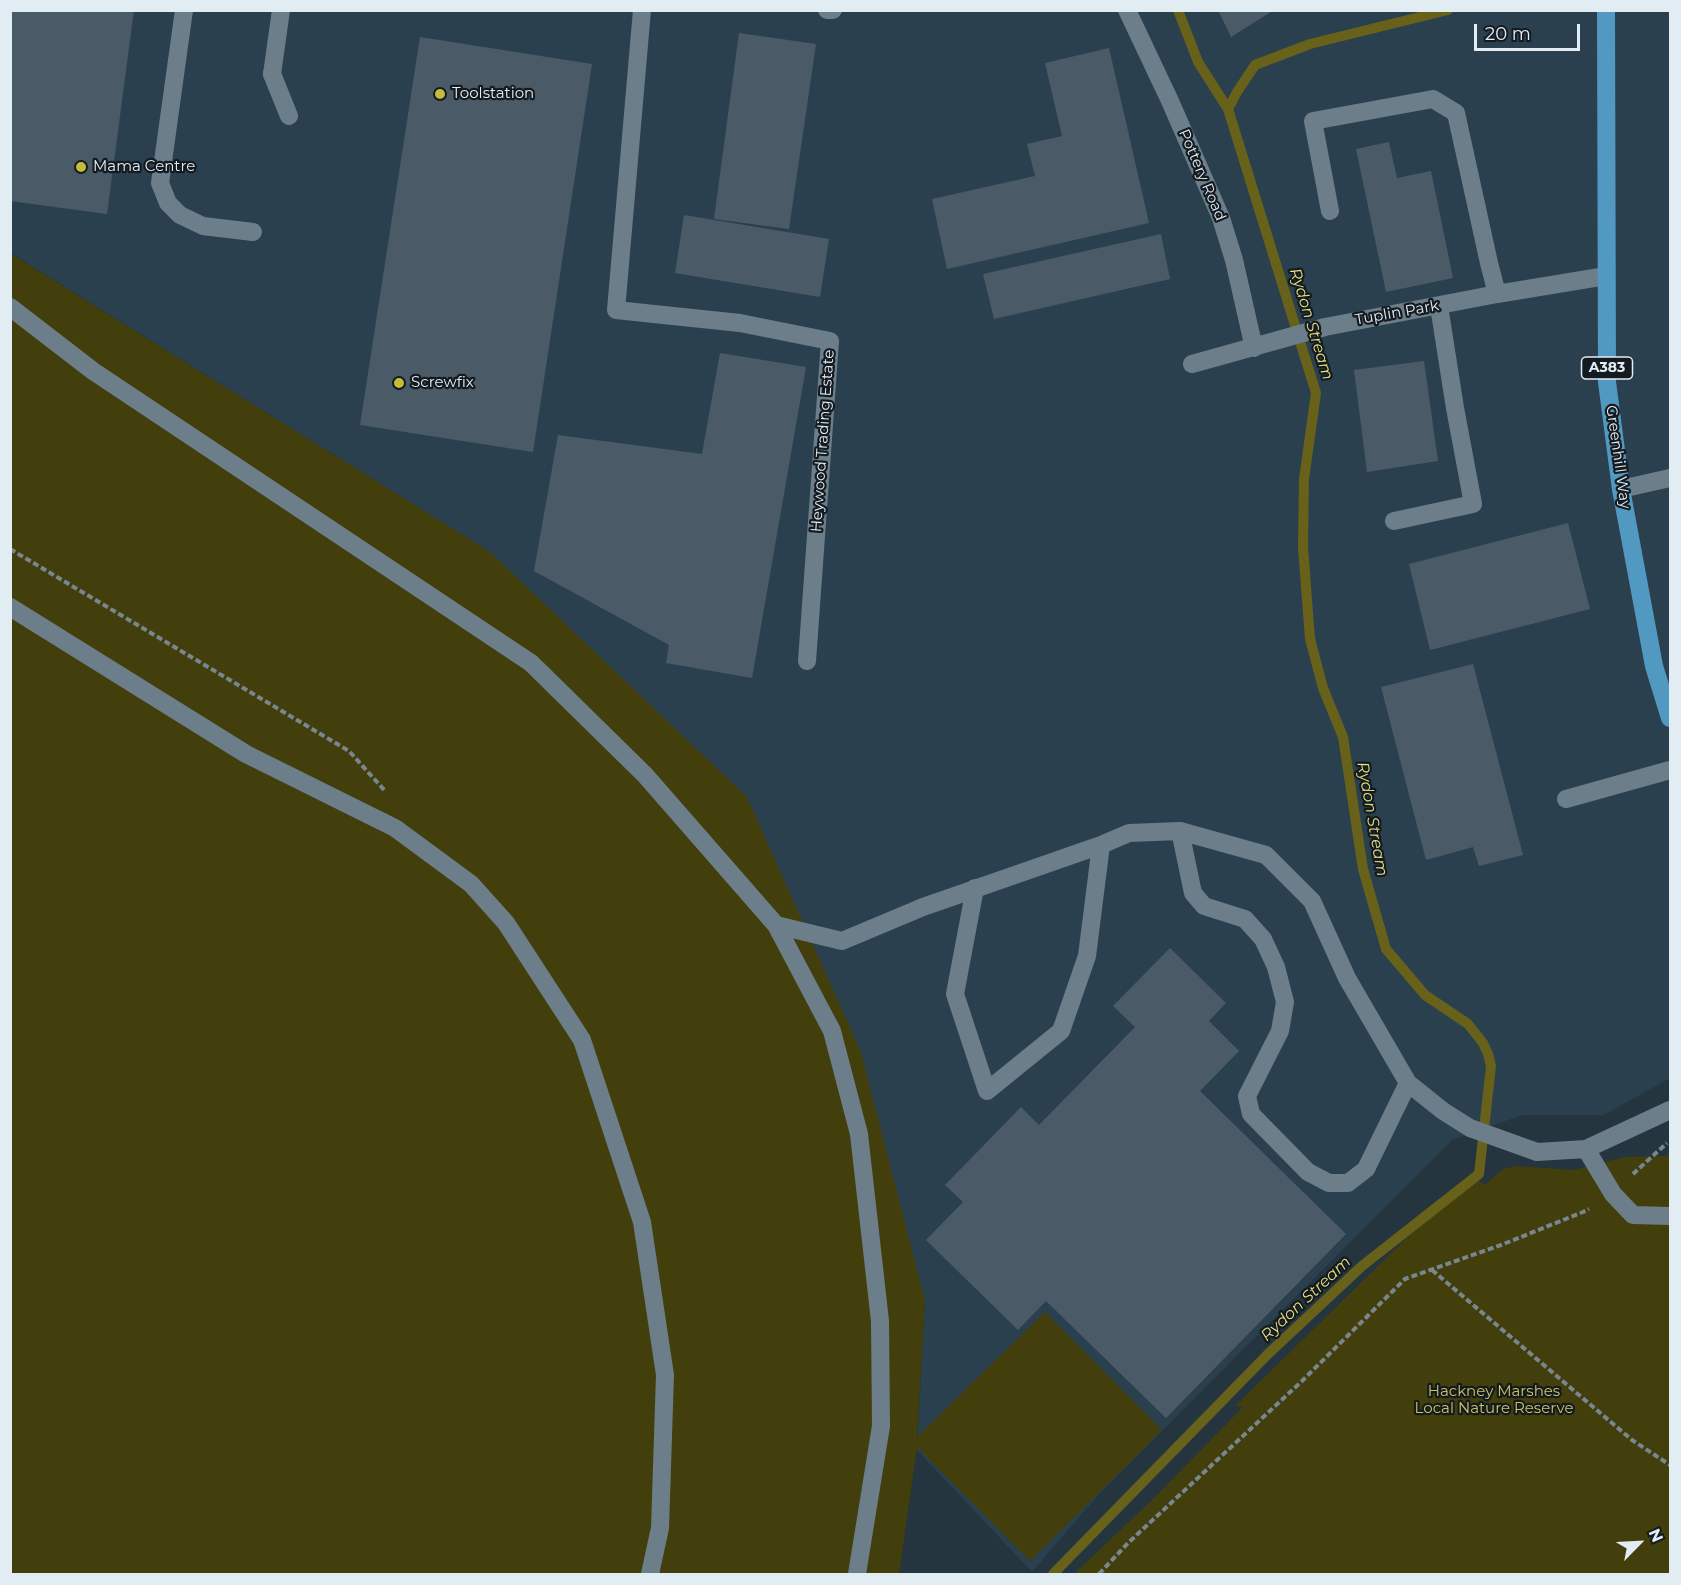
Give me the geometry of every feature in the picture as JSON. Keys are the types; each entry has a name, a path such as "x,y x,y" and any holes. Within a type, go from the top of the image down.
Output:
{"main road":[{"name":"Greenhill Way","path":"1606,10 1607,382 1621,489 1654,666 1671,718"}],"street":[{"path":"184,10 160,183 168,203 180,214 203,226 253,232"},
{"path":"281,10 272,74 289,116"},
{"name":"Heywood Trading Estate","path":"642,10 616,310 740,323 830,341 807,661"},
{"path":"827,10 833,10"},
{"name":"Pottery Road","path":"1127,10 1221,218 1234,260 1254,348"},
{"path":"1330,211 1313,121 1433,99 1456,113 1488,263 1497,294"},
{"name":"Tuplin Park","path":"1192,364 1325,327 1606,276"},
{"path":"1394,521 1473,504 1439,306"},
{"path":"10,307 93,371 531,663 645,775 776,925 832,1030 859,1134 880,1321 881,1426 857,1575"},
{"path":"1621,489 1671,478"},
{"path":"10,607 246,754 395,828 471,884 506,923 582,1040 642,1222 665,1375 660,1528 650,1575"},
{"path":"1566,799 1671,770"},
{"path":"776,925 842,941 923,907 1101,845 1129,833 1180,831 1266,855 1312,901 1347,978 1408,1083 1443,1111 1470,1128 1537,1152 1586,1149 1671,1110"},
{"path":"1180,831 1192,893 1204,906 1245,919 1263,939 1276,967 1285,1002 1280,1030 1247,1096 1251,1114 1308,1172 1329,1183 1348,1183 1366,1169 1408,1083"},
{"path":"975,888 955,994 987,1091 1061,1031 1087,956 1101,845"},
{"path":"1586,1149 1613,1194 1634,1215 1671,1216"}],"path":[{"path":"10,549 349,751 388,794"},
{"path":"1099,1575 1128,1543 1302,1382 1405,1279 1501,1245 1583,1212 1613,1194 1671,1140"},
{"path":"1431,1270 1632,1440 1671,1465"}],"shaded area":[{"path":"10,11 1670,11 1670,1078 1604,1115 1522,1115 1452,1140 1098,1495 1032,1572 917,1450 925,1300 490,552 11,253"}],"green space":[{"path":"10,253 490,552 747,797 861,1052 925,1301 917,1437 1045,1312 1162,1430 1030,1561 917,1447 899,1574 11,1574"},
{"name":"Hackney Marshes Local Nature Reserve","path":"1670,1153 1670,1574 1074,1574 1153,1499 1243,1407 1235,1406 1468,1178 1486,1184 1503,1169 1517,1166 1573,1170 1625,1157 1666,1156"}],"building":[{"path":"10,10 134,10 107,214 10,201"},
{"path":"1218,10 1274,10 1231,37"},
{"path":"739,33 816,44 789,229 714,219"},
{"path":"420,37 592,64 533,452 360,425"},
{"path":"1109,48 1149,223 947,269 932,199 1035,176 1027,144 1062,136 1045,63"},
{"path":"1389,142 1397,178 1431,171 1453,278 1386,292 1356,149"},
{"path":"684,215 829,239 820,297 675,273"},
{"path":"1161,234 1170,279 994,319 983,274"},
{"path":"720,353 806,367 752,678 666,663 669,645 534,571 558,435 702,454"},
{"path":"1424,361 1438,461 1367,472 1354,370"},
{"path":"1568,523 1590,609 1430,650 1409,564"},
{"path":"1473,664 1523,855 1479,866 1473,847 1426,860 1381,687"},
{"path":"1170,948 1226,1003 1209,1021 1239,1051 1200,1091 1346,1234 1166,1418 1046,1301 1018,1330 926,1240 963,1202 945,1185 1021,1107 1039,1125 1135,1027 1113,1006"}],"waterway":[{"path":"1178,10 1198,62 1228,109"},
{"name":"Rydon Stream","path":"1053,1574 1268,1354 1362,1266 1479,1174 1491,1066 1488,1054 1483,1043 1468,1024 1425,995 1386,949 1363,869 1343,737 1323,688 1310,639 1303,547 1304,479 1316,393 1228,109 1255,65 1310,44 1448,10"}],"place":[{"name":"Toolstation","path":"440,94"},
{"name":"Mama Centre","path":"81,167"},
{"name":"Screwfix","path":"399,383"}]}
